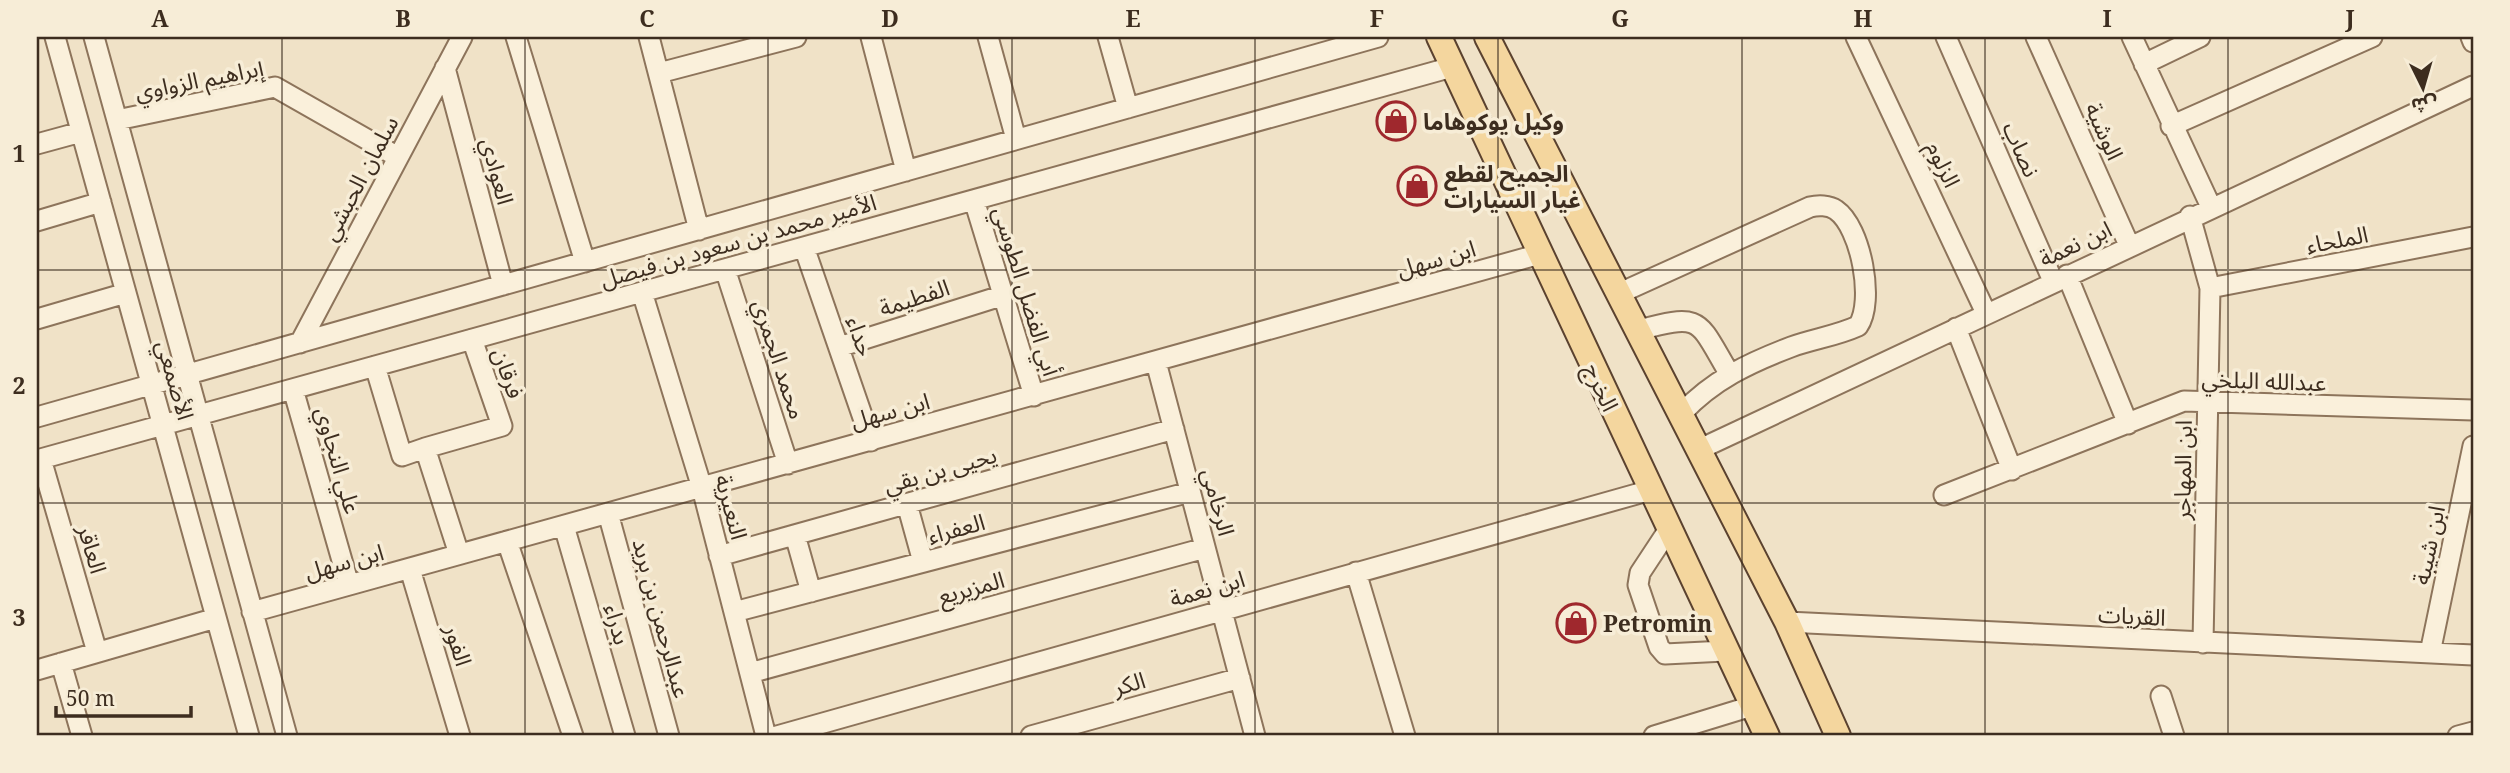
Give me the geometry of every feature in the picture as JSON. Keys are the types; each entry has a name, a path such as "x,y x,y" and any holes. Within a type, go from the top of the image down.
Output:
{"main road":[{"name":"الخرج","path":"1439,37 1766,736"},
{"path":"1487,37 1787,622 1838,736"}],"street":[{"name":"الأصمعي","path":"55,37 249,736"},
{"name":"الأصمعي","path":"94,37 287,736"},
{"name":"سلمان الحبشي","path":"300,343 461,37"},
{"path":"516,37 584,262"},
{"path":"649,37 699,230"},
{"path":"659,73 796,37"},
{"path":"871,37 906,171"},
{"path":"988,37 1016,139"},
{"path":"1108,37 1128,108"},
{"name":"الأمير محمد بن سعود بن فيصل","path":"37,417 1378,37"},
{"name":"الزلوم","path":"1856,37 1986,313"},
{"name":"نصاب","path":"1946,37 2128,424"},
{"name":"الوشية","path":"2036,37 2129,245"},
{"path":"2132,37 2171,126 2211,207"},
{"path":"2144,64 2200,37"},
{"path":"2171,126 2372,37"},
{"path":"2470,37 2473,43"},
{"name":"الأمير محمد بن سعود بن فيصل","path":"39,459 1452,67"},
{"name":"العوادي","path":"445,68 503,285"},
{"name":"ابن نعمة","path":"1700,449 2190,216 2473,86"},
{"name":"إبراهيم الزواوي","path":"117,120 275,87 398,157"},
{"path":"37,144 81,132"},
{"name":"أبي الفضل الطوسي","path":"974,200 1034,396"},
{"path":"37,221 101,202"},
{"path":"1620,293 1799,211 1817,206 1837,210 1848,223 1861,258 1867,305 1864,318 1858,326 1793,347 1729,373 1708,388 1682,413"},
{"name":"ابن المهاجر","path":"2190,216 2210,288 2203,643"},
{"name":"الملحاء","path":"2210,288 2473,237"},
{"name":"حداء","path":"804,247 872,441"},
{"name":"ابن سهل","path":"253,612 1540,254"},
{"name":"محمد الجمري","path":"725,269 788,464"},
{"name":"النعيرية","path":"642,292 702,488 766,736"},
{"path":"37,318 126,293"},
{"name":"الفطيمة","path":"839,347 1004,295"},
{"path":"1639,330 1676,320 1695,321 1729,373"},
{"path":"1956,328 2012,470"},
{"name":"فرقان","path":"375,366 402,456 502,426 472,339"},
{"name":"الرخامي","path":"1156,362 1240,678 1248,734"},
{"name":"علي النجاوي","path":"293,389 349,585"},
{"name":"عبدالله البلخي","path":"1944,495 2184,401 2208,404 2473,410"},
{"name":"يحيى بن بقي","path":"719,556 1174,429"},
{"name":"ابن شيبة","path":"2430,653 2473,446"},
{"path":"425,448 459,554"},
{"name":"العاقر","path":"39,459 97,652"},
{"name":"ابن نعمة","path":"777,736 1651,490"},
{"name":"العفراء","path":"734,612 1190,492"},
{"path":"907,504 923,562"},
{"name":"عبدالرحمن بن بريد","path":"608,513 669,736"},
{"name":"بدراء","path":"564,526 625,736"},
{"path":"1669,529 1640,573 1638,585 1659,647 1665,654 1675,656 1726,651"},
{"path":"794,535 811,592"},
{"path":"507,541 573,736"},
{"name":"المزيريع","path":"750,673 1205,548"},
{"name":"الفور","path":"410,569 460,736"},
{"path":"1356,572 1405,736"},
{"path":"37,670 216,618"},
{"name":"القريات","path":"1787,622 2473,655"},
{"path":"61,663 82,736"},
{"name":"الكر","path":"1031,736 1240,678"},
{"path":"2161,696 2174,736"},
{"path":"1654,736 1752,706"},
{"path":"2458,736 2473,732"}],"place":[{"name":"وكيل يوكوهاما","path":"1396,121"},
{"name":"الجميح لقطع غيار السيارات","path":"1417,186"},
{"name":"Petromin","path":"1576,623"}]}
